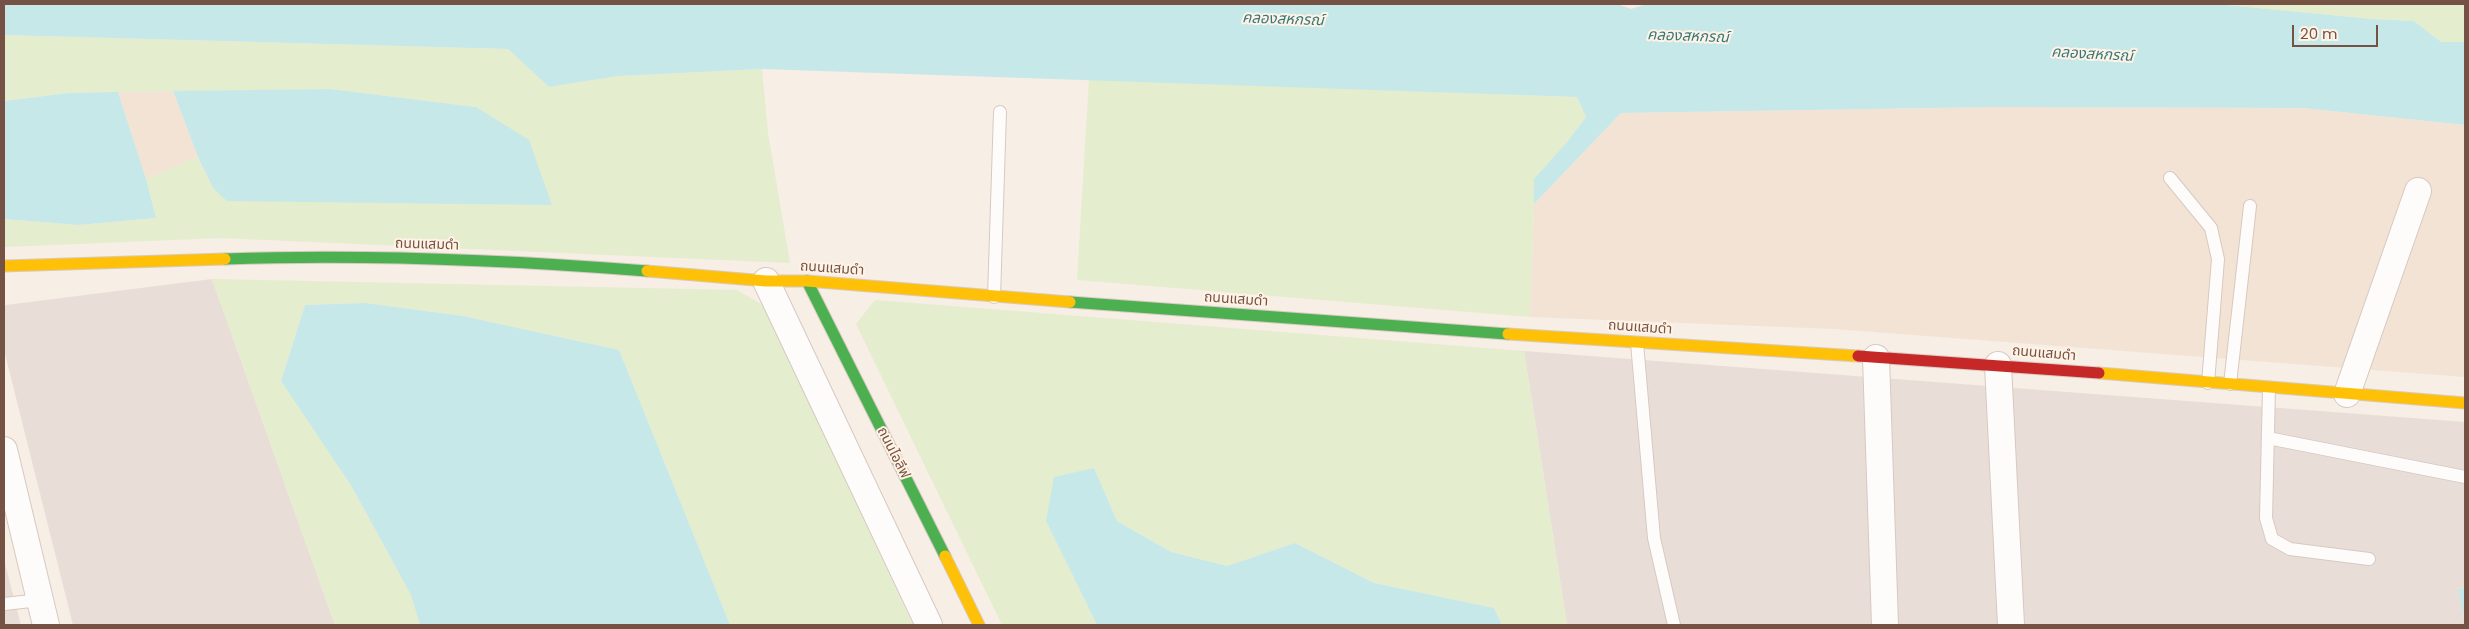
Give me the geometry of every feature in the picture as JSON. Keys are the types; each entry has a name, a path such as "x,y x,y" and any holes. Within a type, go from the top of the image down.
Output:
{"street":[{"path":"2347,394 2418,191"},
{"name":"ถนนแสมดำ","path":"4,266 300,256 543,263 766,281 807,281 994,298 1637,343 1998,365 2465,403"},
{"path":"766,281 929,625"},
{"name":"ถนนไอลีฟ","path":"807,281 980,625"},
{"path":"1876,358 1885,625"},
{"path":"1998,365 2012,625"},
{"path":"4,450 46,625"}],"lane":[{"path":"994,298 1000,112"},
{"path":"2170,178 2211,228 2218,260 2208,383"},
{"path":"2230,384 2250,206"},
{"path":"1637,343 1654,538 1674,625"},
{"path":"2269,388 2266,518 2272,539 2290,549 2369,558"},
{"path":"2268,438 2465,477"},
{"path":"4,604 40,600"}],"shaded area":[{"path":"173,91 198,157 146,179 118,92"},
{"path":"1993,107 2303,108 2465,125 2465,377 1834,329 1530,317 1534,204 1621,113"},
{"path":"212,279 335,625 73,625 4,350 4,307 6,305"},
{"path":"1524,351 2465,422 2465,588 2459,589 2465,625 1567,625"},
{"path":"4,560 21,625 4,625"}],"green space":[{"path":"2216,4 2465,4 2465,42 2441,42 2414,21 2372,19"},
{"path":"4,35 508,49 549,87 618,76 762,69 768,133 790,263 221,238 4,247 4,219 78,225 156,218 146,179 198,157 213,188 476,107 330,89 68,93 4,101"},
{"path":"1089,79 1577,97 1586,117 1535,179 1530,317 1077,280"},
{"path":"212,279 737,290 764,306 913,625 730,625 619,350 463,316 365,303 305,305 281,381 352,487 411,595 420,625 335,625"},
{"path":"875,300 1524,351 1567,625 1502,625 1494,608 1374,583 1295,543 1227,566 1171,552 1117,521 1094,468 1046,521 1097,625 1002,625 856,324"}],"water":[{"name":"คลองสหกรณ์","path":"4,4 1617,4 1631,9 1647,4 2216,4 2372,19 2414,21 2441,42 2465,42 2465,125 2303,108 1993,107 1621,113 1534,204 1534,179 1568,141 1586,117 1577,97 762,69 618,76 549,87 508,49 4,35"},
{"path":"330,89 476,107 529,140 552,205 227,201 213,188 198,157 173,91"},
{"path":"118,92 146,179 156,218 78,225 4,219 4,101 68,93"},
{"path":"365,303 463,316 619,350 730,625 420,625 411,595 352,487 281,381 305,305"},
{"path":"1094,468 1117,521 1171,552 1227,566 1295,543 1374,583 1494,608 1502,625 1097,625 1046,521 1054,477"},
{"path":"2465,588 2465,622 2458,589"}],"traffic: fast":[{"path":"225,259 330,257 436,259 647,271"},
{"path":"807,281 945,556"},
{"path":"1070,302 1508,334"}],"traffic: slow":[{"path":"4,266 225,259"},
{"path":"647,271 766,281 807,281 1070,302"},
{"path":"1508,334 1858,356"},
{"path":"2099,373 2465,403"},
{"path":"945,556 979,625"}],"traffic: jam":[{"path":"1858,356 2099,373"}]}
